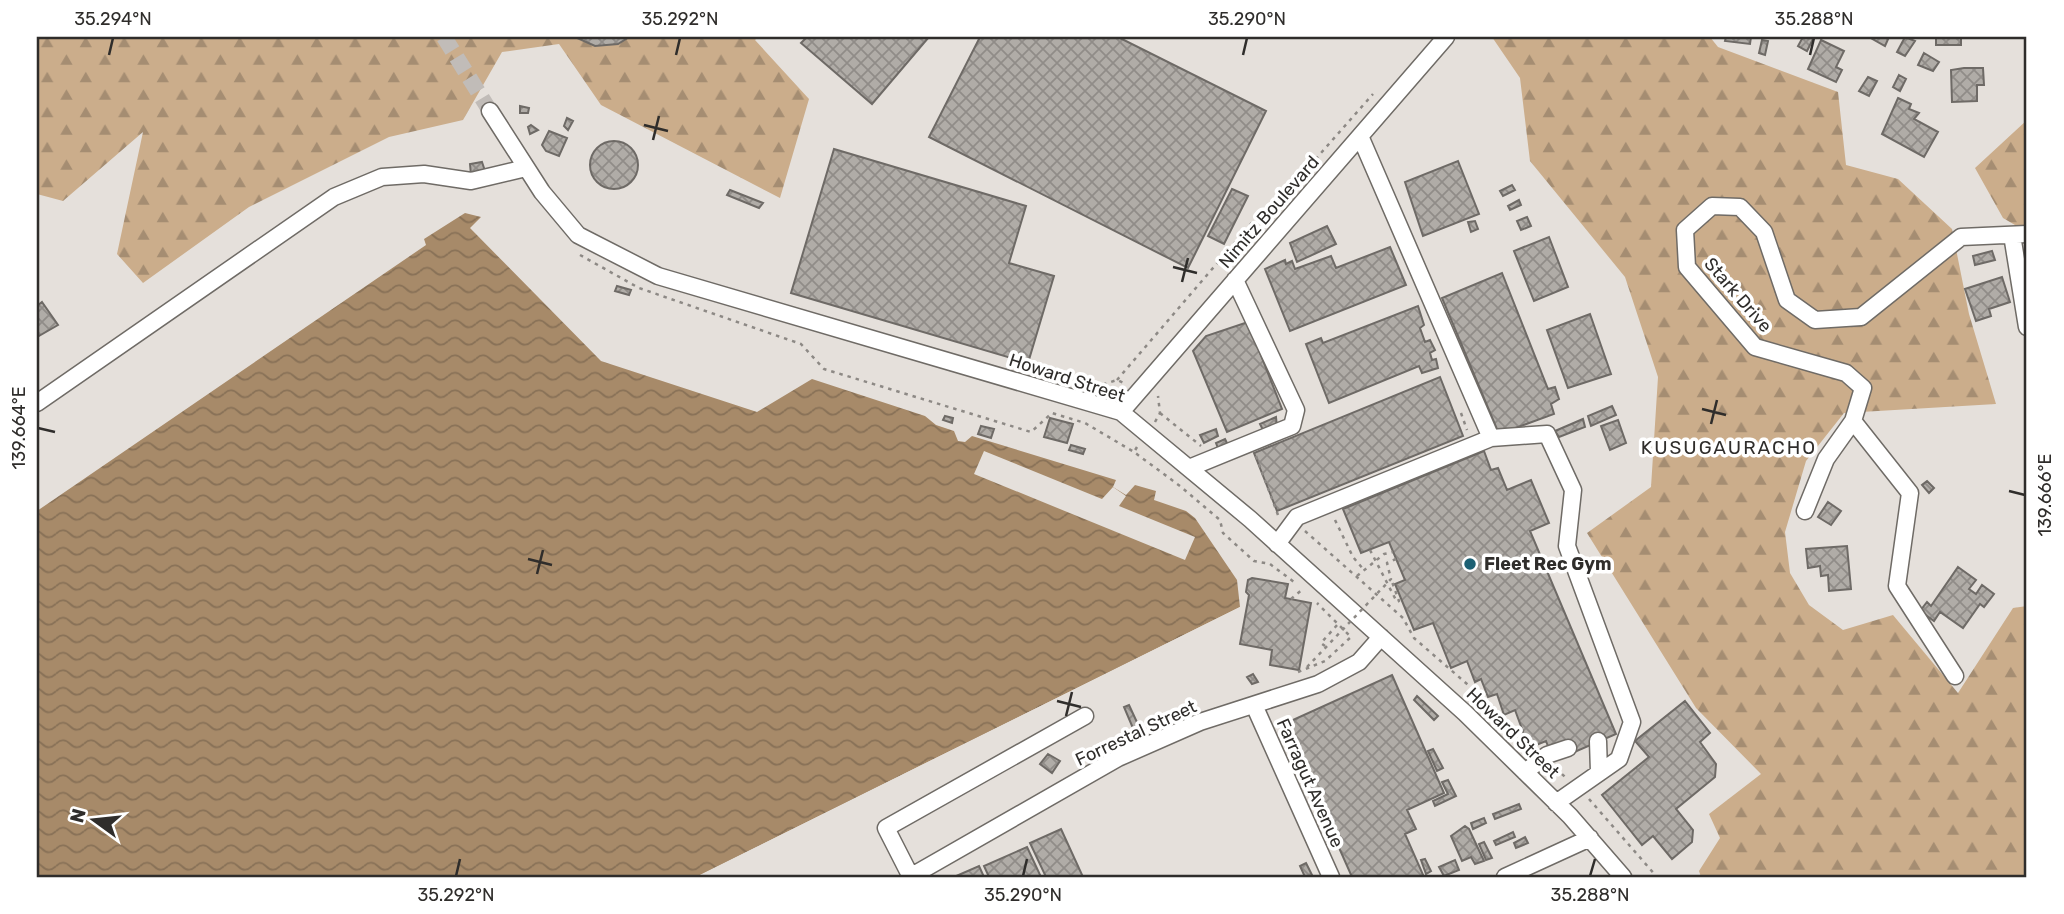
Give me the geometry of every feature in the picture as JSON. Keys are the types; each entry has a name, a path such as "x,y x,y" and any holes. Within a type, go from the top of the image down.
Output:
{"street":[{"name":"Nimitz Boulevard","path":"1121,412 1446,37"},
{"name":"Howard Street","path":"490,111 542,192 578,235 658,276 1121,412 1278,544 1381,637 1525,772 1590,838 1623,877"},
{"path":"1360,136 1491,438"},
{"path":"37,403 334,197 382,177 424,174 471,181 526,168"},
{"name":"Stark Drive","path":"1853,421 1863,388 1846,373 1755,348 1687,267 1685,230 1712,206 1740,207 1764,233 1787,300 1815,320 1861,317 1961,237 2020,234"},
{"path":"2020,234 2027,327"},
{"path":"1189,468 1292,426 1296,410 1235,280"},
{"path":"1805,512 1825,459 1853,421 1910,493 1897,586 1955,676"},
{"path":"1278,544 1297,517 1491,438 1547,434 1573,490 1567,546 1632,722 1619,759 1556,803"},
{"name":"Forrestal Street","path":"910,877 1118,758 1214,712 1254,705 1318,684 1359,662 1381,637"},
{"name":"Farragut Avenue","path":"1254,705 1331,877"},
{"path":"910,877 886,828 1085,716"},
{"path":"1598,741 1600,772"},
{"path":"1525,772 1547,755 1568,748"},
{"path":"1513,875 1590,838"}],"path":[{"path":"1116,380 1255,219 1283,196 1379,88"},
{"path":"1153,423 1160,413 1208,452"},
{"path":"1140,443 1134,452 1220,520 1223,533 1254,561 1270,564 1303,589 1338,624 1351,638 1325,660 1307,667 1325,646 1391,579"},
{"path":"1255,455 1279,517 1286,520"},
{"path":"1330,510 1353,557 1364,570"},
{"path":"1307,532 1310,524"},
{"path":"1300,527 1404,618 1414,638 1482,697 1537,750"},
{"path":"1370,550 1397,602 1399,601 1387,563 1396,559"},
{"path":"1357,576 1374,562 1393,552"},
{"path":"1292,599 1303,589"},
{"path":"1383,600 1391,591"},
{"path":"1325,646 1321,643 1338,624"},
{"path":"1553,765 1569,780"},
{"path":"1584,794 1605,813 1657,877"}],"green space":[{"path":"37,37 758,37 755,40 809,99 780,198 601,105 559,44 502,52 463,120 389,137 249,207 143,283 117,254 143,132 63,201 37,194"},
{"path":"1492,37 1710,37 1718,47 1838,92 1846,165 1898,179 1952,229 1969,314 1996,404 1844,413 1806,461 1785,532 1790,573 1809,605 1843,630 1893,615 1958,693 2013,608 2027,606 2027,877 1701,877 1699,871 1720,838 1709,814 1761,774 1696,708 1587,533 1651,487 1658,377 1625,277 1530,161 1520,78"},
{"path":"2027,120 2027,232 2003,218 1975,168"}],"water":[{"path":"465,213 481,217 470,228 601,361 757,412 812,379 925,416 936,425 954,431 958,441 965,442 972,436 1116,480 1113,487 1126,495 1135,485 1156,491 1154,500 1186,511 1195,518 1237,580 1240,607 696,877 37,877 37,511 426,245 424,239"}],"pier":[{"path":"984,451 1102,499 1113,487 1126,496 1119,506 1195,537 1185,560 974,474"},
{"path":"1240,607 1240,611 1215,626 704,877 696,877"}],"building":[{"path":"575,37 629,37 618,44 595,46"},
{"path":"807,37 929,37 872,104 801,43"},
{"path":"980,37 1118,37 1266,111 1188,268 929,137"},
{"path":"1726,37 1751,37 1750,44 1725,41"},
{"path":"1803,37 1814,37 1807,51 1798,46"},
{"path":"1869,37 1889,37 1885,46"},
{"path":"1905,37 1915,41 1905,56 1897,52"},
{"path":"1936,37 1961,37 1961,45 1936,45"},
{"path":"1762,40 1768,41 1765,55 1759,53"},
{"path":"1821,40 1844,51 1836,67 1842,70 1836,82 1808,69"},
{"path":"1924,53 1939,62 1933,71 1918,65"},
{"path":"1983,68 1984,85 1977,85 1977,101 1952,102 1951,70"},
{"path":"1899,75 1906,79 1900,91 1893,87"},
{"path":"1868,77 1877,81 1869,96 1859,91"},
{"path":"1898,98 1911,104 1909,109 1919,113 1914,119 1938,132 1924,157 1882,134"},
{"path":"520,106 529,108 528,113 520,113"},
{"path":"567,118 573,121 568,130 564,126"},
{"path":"531,125 538,130 530,134 528,127"},
{"path":"549,131 567,138 559,156 546,151 542,145"},
{"path":"614,141 631,148 638,165 631,182 614,189 597,182 590,165 597,148"},
{"path":"834,149 1026,206 1009,263 1054,276 1028,363 791,293"},
{"path":"1458,161 1479,214 1423,236 1405,182"},
{"path":"482,162 485,171 471,175 470,164"},
{"path":"1512,185 1515,190 1503,196 1500,191"},
{"path":"1232,189 1248,196 1224,244 1208,236"},
{"path":"730,190 763,203 759,208 727,195"},
{"path":"1519,200 1521,205 1510,210 1508,206"},
{"path":"1527,217 1531,226 1521,230 1517,221"},
{"path":"1475,221 1478,229 1471,232 1468,222"},
{"path":"1327,226 1336,244 1297,262 1290,243"},
{"path":"1549,237 1568,287 1534,301 1514,251"},
{"path":"1390,247 1406,285 1290,331 1265,269 1285,260 1286,264 1292,261 1295,269 1331,256 1336,268"},
{"path":"1992,251 1995,260 1975,265 1973,256"},
{"path":"1502,273 1548,389 1555,387 1559,399 1551,404 1554,414 1499,434 1442,298"},
{"path":"2002,277 2010,302 1989,309 1991,316 1976,321 1965,289"},
{"path":"617,286 631,290 629,295 615,291"},
{"path":"42,302 58,325 37,337 37,306"},
{"path":"1418,306 1424,325 1420,328 1425,342 1430,340 1435,350 1430,353 1432,360 1436,359 1438,368 1422,373 1419,366 1329,403 1306,344 1321,338 1323,343"},
{"path":"1590,314 1611,374 1568,388 1547,330"},
{"path":"1248,322 1282,409 1227,432 1193,351 1206,336"},
{"path":"1440,377 1463,436 1277,511 1254,453"},
{"path":"1612,406 1616,415 1591,426 1588,416"},
{"path":"945,416 953,418 952,423 943,420"},
{"path":"1276,417 1277,427 1264,432 1260,424"},
{"path":"1050,418 1073,424 1067,443 1044,437"},
{"path":"1583,419 1585,427 1559,437 1555,431"},
{"path":"1618,420 1626,443 1610,450 1601,426"},
{"path":"981,426 994,429 991,438 978,434"},
{"path":"1216,429 1218,436 1204,443 1200,435"},
{"path":"1225,439 1227,443 1218,448 1216,443"},
{"path":"1071,445 1085,449 1083,454 1069,450"},
{"path":"1484,451 1491,470 1498,468 1507,490 1531,480 1549,523 1530,531 1616,734 1570,754 1549,749 1546,741 1536,745 1525,737 1515,710 1504,715 1497,694 1488,697 1481,679 1475,682 1467,661 1451,668 1433,623 1414,630 1395,584 1405,580 1389,542 1361,553 1343,509"},
{"path":"1927,481 1934,488 1929,493 1922,485"},
{"path":"1828,502 1841,511 1831,525 1818,517"},
{"path":"1847,546 1851,589 1829,591 1828,575 1821,576 1820,566 1808,568 1806,549"},
{"path":"1958,567 1976,580 1969,589 1976,594 1982,585 1994,594 1984,607 1980,604 1963,628 1940,612 1934,621 1920,611 1927,602 1931,606"},
{"path":"1252,578 1288,584 1285,598 1311,603 1299,670 1270,665 1272,650 1240,644 1249,595 1246,592 1248,580"},
{"path":"1253,674 1258,682 1252,684 1247,677"},
{"path":"1392,675 1444,793 1407,810 1416,829 1405,834 1424,877 1352,877 1284,724"},
{"path":"1417,696 1438,716 1434,720 1414,700"},
{"path":"1685,701 1710,733 1700,742 1716,764 1715,777 1676,809 1693,830 1692,842 1672,859 1653,836 1642,845 1602,795 1649,757 1635,741"},
{"path":"1129,705 1141,731 1135,733 1124,707"},
{"path":"1433,749 1443,768 1437,771 1428,751"},
{"path":"1048,754 1060,761 1052,773 1040,764"},
{"path":"1448,780 1456,796 1435,806 1433,801 1448,794 1442,782"},
{"path":"1519,804 1521,809 1495,819 1493,814"},
{"path":"1484,818 1486,823 1473,829 1471,823"},
{"path":"1465,826 1484,861 1475,864 1471,857 1462,861 1451,836"},
{"path":"1061,829 1083,877 1046,877 1030,843"},
{"path":"1513,832 1515,837 1496,845 1494,841"},
{"path":"1525,837 1528,843 1516,848 1514,843"},
{"path":"1484,842 1492,858 1486,860 1479,844"},
{"path":"1027,847 1041,877 989,877 984,866"},
{"path":"1425,859 1431,871 1426,874 1421,860"},
{"path":"1455,860 1459,870 1444,876 1439,867"},
{"path":"1306,863 1313,877 1305,877 1300,866"},
{"path":"979,866 984,877 954,877"}],"tunnel":[{"path":"444,37 490,111"}],"place":[{"name":"Fleet Rec Gym","path":"1470,564"}],"district":[{"name":"KUSUGAURACHO","path":"1729,447"}]}
